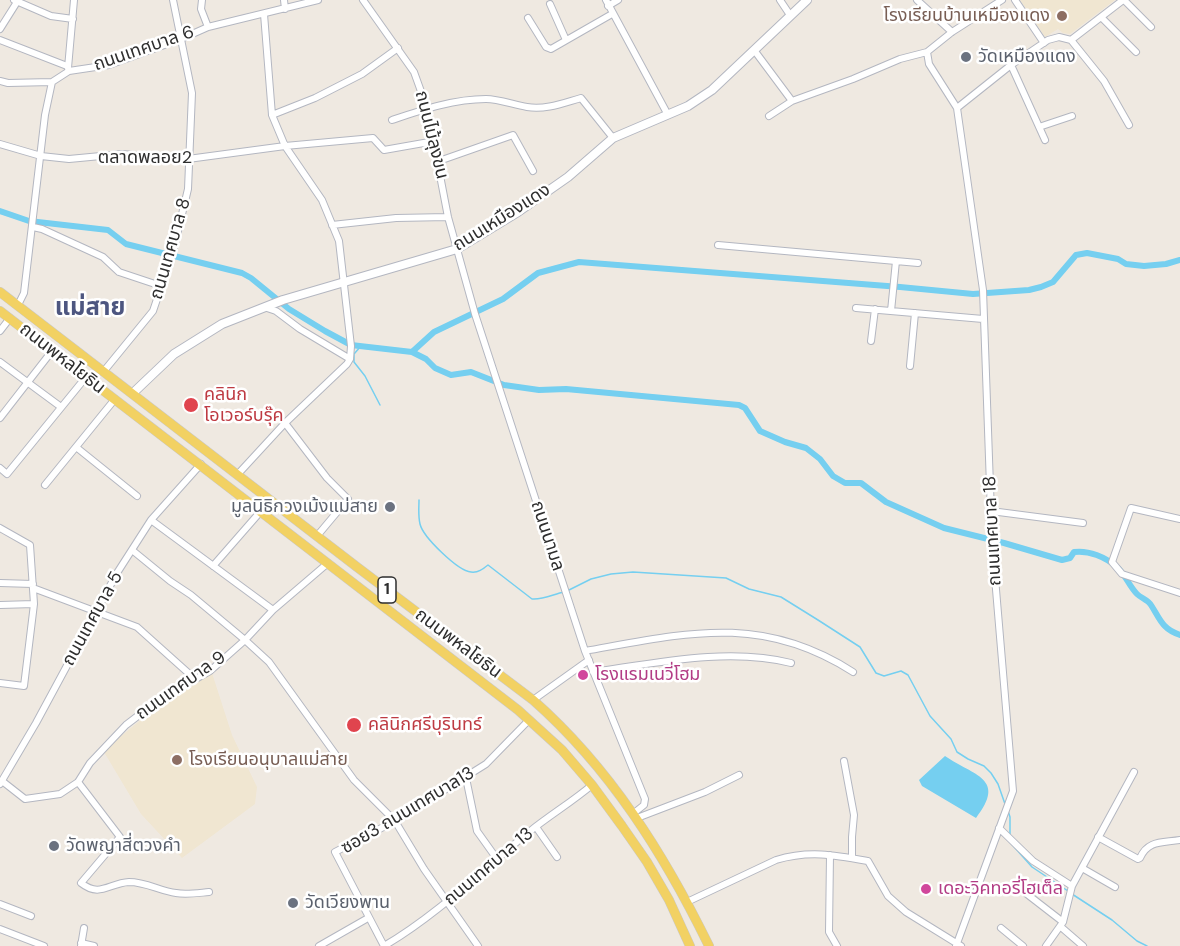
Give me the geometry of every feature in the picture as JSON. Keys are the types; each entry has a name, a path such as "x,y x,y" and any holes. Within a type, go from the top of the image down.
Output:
{"main road":[{"name":"ถนนพหลโยธิน","path":"0,292 533,700 556,721 592,759 635,816 687,902 709,946"},
{"name":"ถนนพหลโยธิน","path":"0,311 308,547 528,720 562,750 592,785 647,862 669,900 690,946"},
{"path":"308,547 317,536"},
{"path":"328,563 337,552"}],"street":[{"path":"0,40 68,69 74,0"},
{"name":"ถนนเทศบาล 8","path":"104,371 153,311 173,252 188,189 192,93 173,0"},
{"path":"202,0 201,9 208,27"},
{"path":"284,0 285,9"},
{"name":"ถนนเทศบาล 6","path":"52,82 68,69 109,65 208,27 318,0"},
{"name":"ถนนไม้ลุงขน","path":"363,0 414,72 427,108 448,217 457,249"},
{"path":"618,0 607,3 668,115"},
{"path":"780,0 790,15"},
{"name":"ถนนเหมืองแดง","path":"133,393 174,354 222,324 283,300 457,249 518,213 560,183 613,138 688,106 712,90 807,0"},
{"path":"920,2 929,0"},
{"path":"769,116 792,101 900,59 927,52 952,32 1002,0"},
{"path":"1015,0 1044,43"},
{"path":"1071,40 1123,0 1151,27"},
{"path":"0,29 16,1 51,16 73,19"},
{"path":"920,2 952,32"},
{"path":"550,4 566,40"},
{"path":"238,474 285,423 347,364 351,353 339,241 322,200 285,146 272,115 264,14"},
{"path":"528,18 548,49 612,14"},
{"path":"1101,17 1136,52"},
{"path":"927,52 929,64 957,108 1011,65 1044,43 1059,37 1071,40 1104,81 1129,125"},
{"path":"272,115 315,98 362,74 398,48"},
{"path":"754,50 792,101"},
{"path":"1011,65 1045,140"},
{"path":"0,81 8,83 52,82 45,115 24,293 18,305"},
{"path":"392,120 427,108 488,99 530,108 552,107 581,98 613,138"},
{"name":"ถนนเทศบาล 18","path":"957,108 983,290 992,546 1013,791 958,945"},
{"path":"1039,127 1072,116"},
{"path":"439,161 513,135 533,171"},
{"name":"ตลาดพลอย2","path":"0,144 41,156 69,159 122,154 188,159 285,146 373,138 384,150 435,141"},
{"path":"332,225 396,218 448,217"},
{"path":"33,227 103,257 119,272 161,286"},
{"path":"718,244 918,263"},
{"name":"ถนนนามล","path":"457,249 497,386 585,651 645,799 644,805 635,816"},
{"path":"891,311 896,261"},
{"path":"266,307 276,311 300,329 351,353"},
{"path":"856,308 983,319"},
{"path":"871,341 875,309"},
{"path":"910,366 915,313"},
{"path":"0,331 10,318"},
{"path":"0,418 52,351"},
{"path":"0,362 61,407"},
{"path":"0,468 7,474 86,377"},
{"path":"45,485 115,399"},
{"path":"285,423 327,477 348,499 317,536"},
{"path":"76,447 137,495"},
{"name":"ถนนเทศบาล 5","path":"2,779 36,723 96,611 132,550 151,520 201,464"},
{"path":"1180,519 1131,508 1112,562 1122,574 1180,593"},
{"path":"213,566 261,511"},
{"path":"991,511 1083,523"},
{"path":"151,520 273,610"},
{"path":"0,528 30,545 34,604 24,686 0,683"},
{"path":"132,550 191,595 268,662 354,780 395,821 424,869 478,946"},
{"name":"ถนนเทศบาล 9","path":"2,779 25,799 60,794 78,782 90,763 126,725 160,699 210,672 273,610 328,563"},
{"path":"0,583 33,586 137,627 195,679"},
{"path":"0,605 34,604"},
{"path":"585,651 700,632 751,634 772,637 807,648 832,659 853,672"},
{"path":"593,672 732,656 769,657 791,663"},
{"path":"533,700 589,660"},
{"name":"ซอย3 ถนนเทศบาล13","path":"384,946 335,852 395,821 466,778 486,764 528,720"},
{"path":"844,761 855,815 852,858"},
{"path":"1046,946 1062,925 1071,891 1134,772"},
{"path":"635,816 705,792 739,775"},
{"path":"466,778 475,826 479,836 497,859"},
{"path":"78,782 120,837 81,883 89,890 98,891 128,882 147,884 175,893 209,892"},
{"name":"ถนนเทศบาล 13","path":"384,946 410,931 448,902 536,827 570,804 592,785"},
{"path":"536,827 557,857"},
{"path":"999,828 1033,861 1071,891"},
{"path":"1098,837 1138,859 1144,849 1150,845 1180,840"},
{"path":"687,902 776,860 809,853 852,858 868,861 888,896 906,912 958,945"},
{"path":"830,855 829,932 837,946"},
{"path":"1082,868 1115,887"},
{"path":"1023,891 1083,946"},
{"path":"0,904 31,916"},
{"path":"319,946 368,918"},
{"path":"84,928 81,945 94,946"},
{"path":"1001,928 1023,946"},
{"path":"0,929 44,946"}],"shaded area":[{"name":"โรงเรียนบ้านเหมืองแดง","path":"1020,0 1115,0 1070,34 1058,29 1045,37"},
{"name":"โรงเรียนอนุบาลแม่สาย","path":"212,673 232,735 257,787 255,804 182,858 141,814 104,752 165,700"}],"water":[{"path":"945,756 976,774 987,786 988,794 985,805 976,818 922,786 919,780"}],"waterway":[{"path":"0,211 29,221 108,230 126,244 242,273 289,309 351,345 412,352 426,359 435,368 451,375 471,372 504,385 539,390 566,389 739,405 745,408 760,431 806,448 820,459 833,476 845,483 861,483 886,502 944,528 1062,560 1070,558 1074,552 1091,553 1102,557 1120,570 1137,594 1150,603 1165,627 1180,635"},
{"path":"412,352 434,332 503,299 538,273 579,262 973,294 1041,287 1053,282 1076,255 1087,253 1118,259 1126,264 1144,266 1180,260"},
{"path":"361,346 354,354 354,362 365,376 380,405"},
{"path":"419,500 420,524 427,537 458,566 474,572 488,565 532,599 564,592"},
{"path":"569,590 591,579 633,572 726,578 749,589 781,597 860,647 876,673 884,676 901,671 908,675 930,716 951,739 957,752 984,766 991,773 998,784 1005,804"},
{"path":"1008,811 1010,836"},
{"path":"1008,840 1032,867 1068,891"},
{"path":"1072,894 1147,946"}],"place":[{"name":"โรงเรียนบ้านเหมืองแดง","path":"1062,16"},
{"name":"วัดเหมืองแดง","path":"966,57"},
{"name":"คลินิก โอเวอร์บรุ๊ค","path":"191,405"},
{"name":"มูลนิธิกวงเม้งแม่สาย","path":"390,507"},
{"name":"โรงแรมเนวี่โฮม","path":"583,675"},
{"name":"คลินิกศรีบุรินทร์","path":"354,725"},
{"name":"โรงเรียนอนุบาลแม่สาย","path":"177,760"},
{"name":"วัดพญาสี่ตวงคำ","path":"54,846"},
{"name":"เดอะวิคทอรี่โฮเต็ล","path":"926,889"},
{"name":"วัดเวียงพาน","path":"293,903"}],"district":[{"name":"แม่สาย","path":"90,309"}]}
